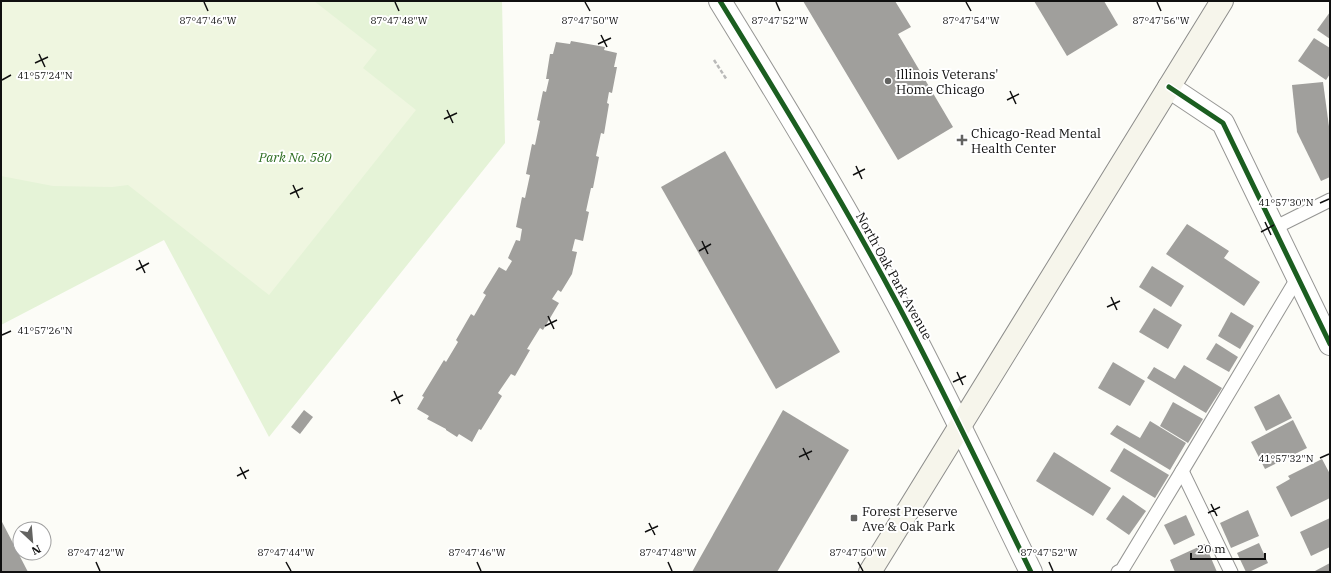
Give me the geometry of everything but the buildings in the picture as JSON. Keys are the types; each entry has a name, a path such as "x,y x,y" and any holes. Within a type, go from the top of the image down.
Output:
{"main road":[{"path":"870,572 1222,1"}],"street":[{"name":"North Oak Park Avenue","path":"720,1 806,142 897,302 961,426 1031,572"},
{"path":"1169,87 1222,123 1330,344"}],"lane":[{"path":"1274,228 1330,200"},
{"path":"1118,572 1122,570 1298,277"},
{"path":"1182,471 1231,572"}],"path":[{"path":"714,60 727,80"}],"green space":[{"name":"Park No. 580","path":"1,1 502,1 505,143 269,437 164,240 1,325"},
{"path":"1,1 314,1 377,50 363,68 416,110 269,295 128,185 112,187 53,186 1,176"}],"cycle path":[{"path":"720,1 811,150 897,303 932,370 1031,572"},
{"path":"1169,87 1223,123 1330,344"}],"place":[{"name":"Illinois Veterans' Home Chicago","path":"888,81"},
{"name":"Chicago-Read Mental Health Center","path":"962,140"},
{"name":"Forest Preserve Ave & Oak Park","path":"854,518"}]}
